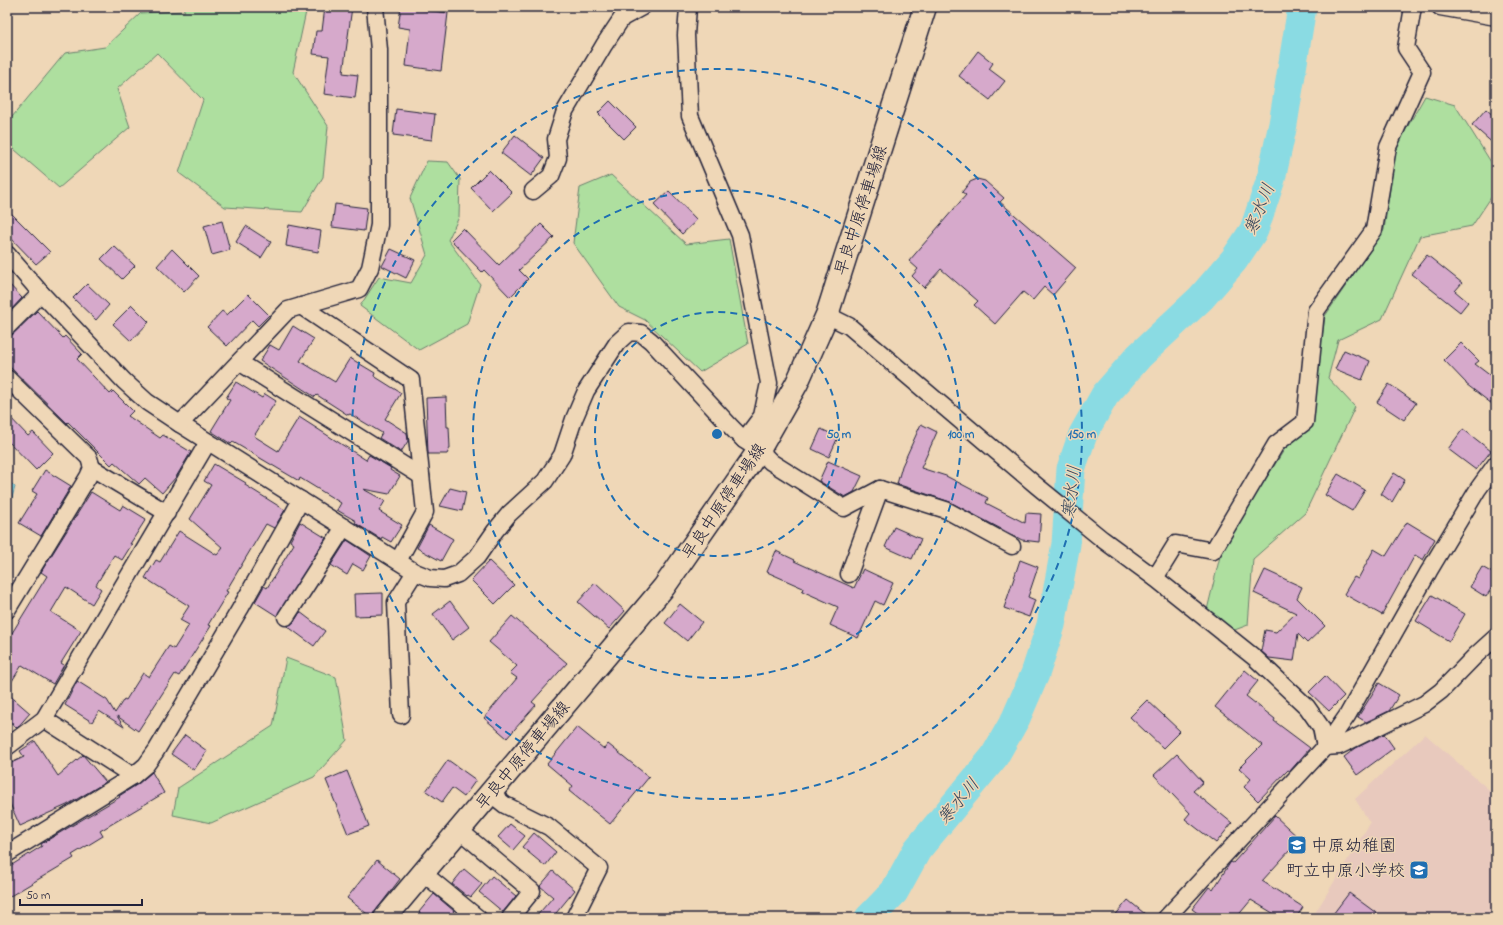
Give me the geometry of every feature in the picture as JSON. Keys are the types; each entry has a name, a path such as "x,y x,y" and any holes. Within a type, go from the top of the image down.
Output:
{"main road":[{"name":"早良中原停車場線","path":"385,918 664,587 751,445 797,383 827,315 924,7"}],"street":[{"path":"180,424 288,310 359,289 370,268 379,225 379,50 375,7"},
{"path":"533,191 550,176 558,158 556,139 565,111 569,104 622,18 642,7"},
{"path":"688,7 686,35 690,116 740,235 769,383 762,416 751,445"},
{"path":"1155,578 1176,544 1213,551 1276,444 1305,422 1316,311 1374,230 1388,147 1422,72 1406,48 1413,7"},
{"path":"1440,7 1496,17"},
{"path":"7,254 42,294 124,381 147,402 415,572 430,578 444,579 458,574 477,557 495,530 509,514 545,481 562,455 574,419 586,391 617,343 629,332 641,333 652,341 751,445 771,462 844,508 880,489 946,510 1012,546"},
{"path":"7,327 42,294"},
{"path":"301,306 411,380 425,512 398,561"},
{"path":"827,315 849,326 1037,486 1102,539 1155,578 1255,658 1307,707 1321,727 1325,747"},
{"path":"239,362 421,476"},
{"path":"7,378 89,458 92,468 7,610"},
{"path":"7,747 44,719 208,442"},
{"path":"1166,918 1325,747 1347,716 1429,571 1478,489 1496,464"},
{"path":"92,468 166,513"},
{"path":"849,574 880,489"},
{"path":"7,854 132,776 146,765 156,751 240,609 301,500"},
{"path":"286,617 344,527"},
{"path":"401,715 396,602 415,572"},
{"path":"1325,747 1339,746 1424,704 1441,691 1496,637"},
{"path":"44,719 132,776"},
{"path":"490,793 505,805 549,827 599,868 574,918"},
{"path":"459,830 532,891 510,918"},
{"path":"424,873 478,918"}],"shaded area":[{"name":"町立中原小学校","path":"1425,734 1496,796 1496,918 1312,918 1370,823 1355,799"}],"green space":[{"path":"182,7 307,7 293,72 328,126 323,177 302,212 225,207 179,173 203,100 157,53 117,89 130,127 59,188 7,143 7,123 65,53 105,47 141,13 185,11"},
{"path":"1425,96 1455,105 1496,170 1496,190 1472,226 1420,236 1382,319 1338,340 1328,378 1355,407 1305,513 1253,559 1248,625 1232,631 1207,610 1222,548 1286,447 1310,427 1325,316 1384,230 1396,147"},
{"path":"427,161 448,162 460,179 459,217 448,240 480,284 467,324 419,350 360,306 379,277 411,283 427,255 410,198"},
{"path":"611,175 686,244 729,239 748,344 700,372 645,320 619,307 573,243 580,188"},
{"path":"286,658 336,677 347,740 314,777 211,823 173,815 178,788 273,726"}],"water":[{"path":"7,479 15,487 7,511"}],"building":[{"path":"325,7 352,7 343,73 358,75 355,98 324,94 329,56 313,54 316,31 322,31"},
{"path":"401,7 448,13 441,71 406,66 410,29 398,27"},
{"path":"978,51 993,63 989,69 1005,81 990,100 959,76"},
{"path":"610,101 636,127 624,139 598,113"},
{"path":"396,109 435,114 432,140 393,135"},
{"path":"1486,109 1496,118 1496,146 1472,125"},
{"path":"515,135 544,158 531,176 501,153"},
{"path":"489,170 512,193 493,211 471,188"},
{"path":"977,179 985,181 1004,198 1000,202 1076,268 1053,295 1044,287 1033,300 1023,292 995,324 974,305 978,301 941,269 924,288 912,276 918,269 909,261 966,195 962,192 970,182"},
{"path":"669,191 697,220 682,234 654,205"},
{"path":"335,204 367,208 364,231 332,227"},
{"path":"7,209 50,252 36,264 7,234"},
{"path":"222,221 230,250 212,255 204,226"},
{"path":"541,224 554,237 519,270 528,279 510,297 484,270 482,272 451,240 463,228 499,265"},
{"path":"289,225 321,231 318,252 286,246"},
{"path":"246,226 271,242 261,258 236,242"},
{"path":"114,246 135,266 122,279 101,259"},
{"path":"172,249 199,276 184,292 157,266"},
{"path":"391,249 415,260 406,278 382,266"},
{"path":"1427,255 1462,283 1455,291 1468,302 1460,312 1412,274"},
{"path":"7,282 22,298 9,312 7,310"},
{"path":"87,284 109,305 96,320 73,298"},
{"path":"248,294 269,315 258,326 252,320 227,346 207,327 222,311 227,315"},
{"path":"132,305 149,322 131,341 113,324"},
{"path":"37,311 63,338 65,336 82,354 77,359 110,394 113,391 133,411 128,416 160,438 163,435 191,452 176,477 162,493 145,478 139,484 114,462 111,465 7,364 7,340"},
{"path":"293,326 314,339 300,361 335,382 350,358 375,373 374,376 401,393 385,419 407,433 408,441 401,452 379,438 382,433 350,414 348,415 317,395 315,397 260,361 270,345 279,350"},
{"path":"1461,343 1479,361 1475,364 1496,380 1496,407 1466,384 1444,360"},
{"path":"1344,350 1370,361 1362,380 1335,369"},
{"path":"236,382 262,398 265,394 276,401 254,436 278,451 299,417 366,460 369,455 391,468 390,470 400,476 389,494 363,489 385,501 379,511 402,525 391,542 382,537 381,539 355,523 356,521 337,510 341,503 300,478 299,481 233,442 231,444 211,431 230,400 226,398"},
{"path":"1389,384 1416,403 1404,420 1377,402"},
{"path":"446,397 447,427 449,427 450,448 447,454 428,454 426,398"},
{"path":"7,414 28,436 33,432 53,453 36,470 7,440"},
{"path":"921,424 937,432 921,468 946,476 988,498 986,503 1025,523 1026,513 1041,514 1039,542 1022,540 950,502 897,484 902,466"},
{"path":"821,429 838,437 829,457 812,449"},
{"path":"1463,429 1491,451 1476,470 1448,449"},
{"path":"828,461 862,476 854,492 845,497 819,481"},
{"path":"214,464 246,483 245,485 285,510 274,528 266,524 226,591 228,592 208,625 211,626 179,676 175,674 138,731 117,716 124,727 99,711 92,722 65,705 77,681 107,700 115,713 124,699 126,700 143,673 149,677 169,646 174,649 189,625 180,620 189,606 145,578 156,560 160,562 179,531 217,555 223,548 190,519 211,485 204,481"},
{"path":"45,470 71,486 41,536 19,523 37,494 32,491"},
{"path":"1394,473 1405,480 1392,502 1381,494"},
{"path":"1338,474 1365,490 1352,511 1325,495"},
{"path":"450,488 466,492 462,511 440,506"},
{"path":"91,492 120,510 123,505 146,519 122,560 114,555 96,585 101,589 92,604 66,587 51,612 81,631 61,663 64,665 53,684 22,665 7,689 7,630 12,633 47,576 41,572"},
{"path":"300,522 326,538 277,616 255,602 264,586 267,588 294,544 290,541"},
{"path":"1407,522 1435,539 1423,560 1415,555 1382,615 1344,594 1354,577 1358,579 1374,549 1386,556"},
{"path":"429,525 453,539 441,561 417,548"},
{"path":"894,527 921,539 912,559 885,547"},
{"path":"347,540 371,556 363,570 353,564 347,575 331,565"},
{"path":"776,551 795,560 794,561 854,588 863,569 893,583 883,605 875,601 858,638 830,625 838,607 802,591 803,588 767,572"},
{"path":"1020,560 1038,567 1028,597 1035,600 1029,617 1004,608"},
{"path":"489,561 514,585 495,604 471,580"},
{"path":"1482,567 1496,575 1496,581 1486,597 1470,587"},
{"path":"1265,570 1302,587 1297,598 1325,626 1307,643 1298,634 1294,661 1269,658 1261,651 1265,630 1276,632 1296,613 1254,593"},
{"path":"595,583 625,611 609,629 578,602"},
{"path":"383,593 383,615 355,616 354,594"},
{"path":"1432,595 1465,614 1449,641 1416,621"},
{"path":"450,601 469,627 452,640 433,614"},
{"path":"680,604 702,622 687,641 665,623"},
{"path":"300,612 325,631 314,646 287,626 294,622"},
{"path":"512,616 567,663 532,702 536,705 507,738 484,718 517,678 510,673 517,666 489,642"},
{"path":"1245,670 1258,681 1246,696 1275,719 1274,721 1310,748 1290,771 1288,770 1258,801 1244,787 1251,779 1239,768 1262,745 1215,707"},
{"path":"1325,676 1344,696 1329,711 1309,692"},
{"path":"1379,683 1399,695 1389,711 1366,722 1358,717"},
{"path":"7,693 30,713 17,728 7,719"},
{"path":"1147,700 1180,731 1163,748 1130,717"},
{"path":"577,727 604,749 608,744 649,777 610,824 569,791 573,786 547,764"},
{"path":"1384,734 1394,748 1357,775 1344,757 1356,748"},
{"path":"185,735 207,751 194,770 171,754"},
{"path":"35,741 58,776 83,755 106,782 67,805 20,826 7,797 7,765 24,757 20,751"},
{"path":"1177,754 1203,782 1193,791 1232,823 1216,843 1185,819 1190,813 1154,775"},
{"path":"448,760 476,780 464,797 452,788 442,802 426,791"},
{"path":"347,771 369,826 348,834 326,780"},
{"path":"152,772 164,793 100,831 103,836 72,855 74,858 7,898 7,868 42,846 41,844 120,797 119,796 138,784"},
{"path":"1275,816 1300,839 1262,881 1303,907 1296,918 1281,918 1251,900 1236,918 1204,918 1192,909 1209,887 1213,890 1230,863 1233,863"},
{"path":"510,824 525,836 513,850 498,837"},
{"path":"534,833 556,852 545,866 522,847"},
{"path":"377,860 400,879 371,917 347,898"},
{"path":"464,869 482,884 471,897 468,895 467,896 452,884"},
{"path":"553,871 575,890 552,918 535,918 553,897 540,886"},
{"path":"492,876 516,896 503,912 479,892"},
{"path":"1349,893 1383,918 1330,918"},
{"path":"434,894 454,911 448,918 426,918 419,912"},
{"path":"1128,900 1150,918 1113,918"}],"waterway":[{"name":"寒水川","path":"869,918 894,892 917,850 994,757 1016,718 1035,674 1051,625 1066,544 1071,469 1083,434 1105,395 1139,356 1201,298 1234,260 1254,230 1271,179 1283,124 1302,7"}],"place":[{"name":"中原幼稚園","path":"1297,845"},
{"name":"町立中原小学校","path":"1419,870"}]}
